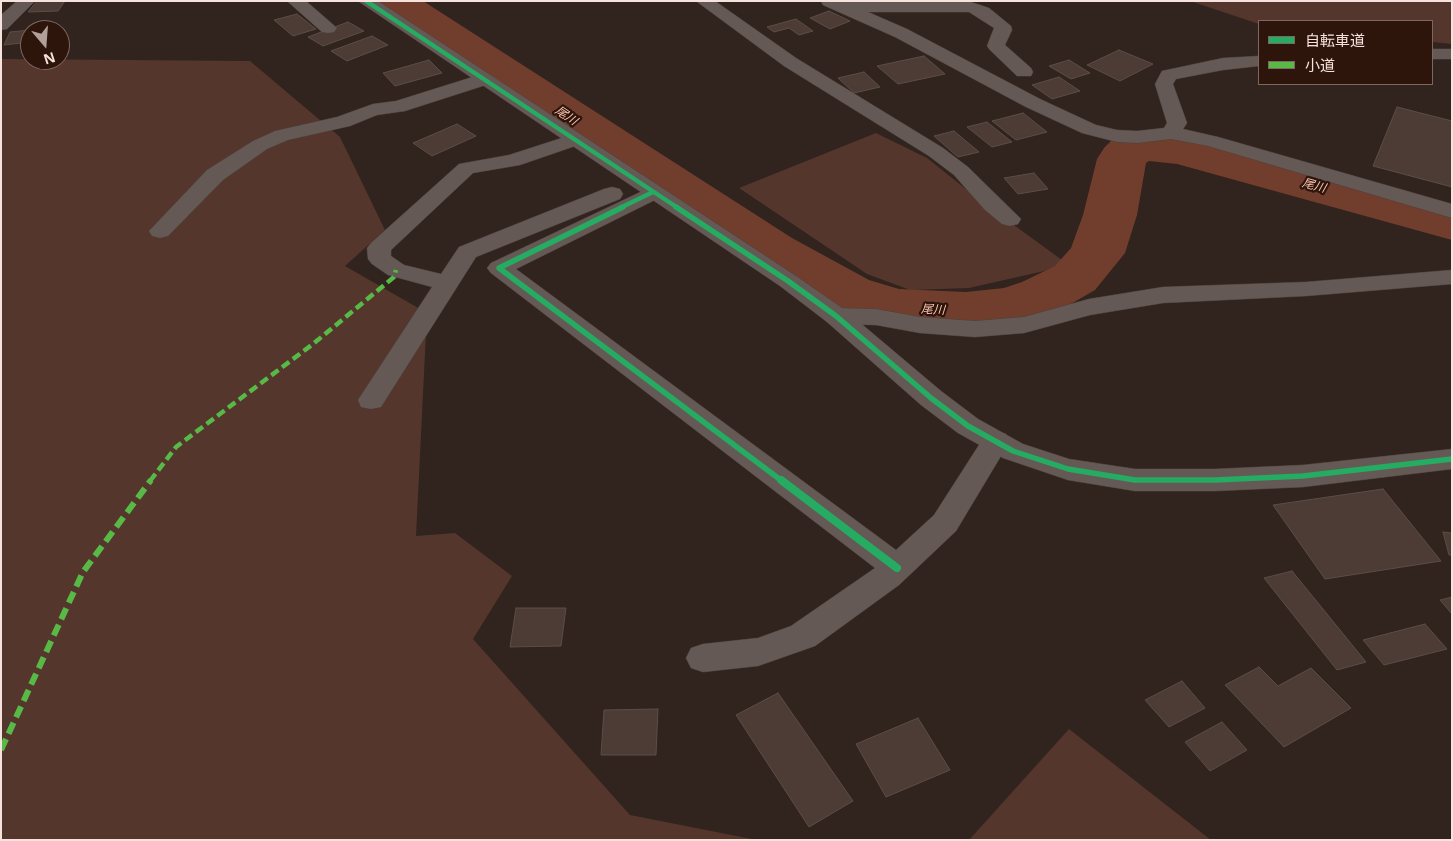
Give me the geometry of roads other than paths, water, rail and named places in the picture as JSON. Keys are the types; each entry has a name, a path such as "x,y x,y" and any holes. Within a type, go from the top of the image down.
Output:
{"street":[{"path":"1,25 27,1"},
{"path":"295,1 328,28"},
{"path":"366,1 482,80 788,281 836,316 931,398 968,426 1013,451 1068,469 1135,480 1215,480 1303,476 1452,459"},
{"path":"704,1 790,62 936,152 961,171 1010,220"},
{"path":"845,4 971,7 983,12 1002,26 1003,30 996,46 1024,72"},
{"path":"845,4 1089,130 1117,136 1137,137 1171,133 1211,141 1452,211"},
{"path":"1433,54 1452,54"},
{"path":"1171,133 1177,123 1164,84 1169,75 1223,64 1258,61"},
{"path":"160,231 215,175 260,145 282,135 343,122 373,110 398,106 482,80"},
{"path":"447,283 396,270 380,259 379,248 466,168 514,161 574,140"},
{"path":"371,400 467,252 646,188"},
{"path":"646,188 499,268 897,568"},
{"path":"836,316 876,317 920,325 975,329 1024,325 1089,307 1163,295 1306,289 1452,277"},
{"path":"703,658 758,652 803,636 897,568 945,523 996,441"}],"waterway":[{"name":"尾川","path":"398,1 413,14 587,130 772,250 848,293 895,308 966,311 1010,306 1043,295 1075,278 1097,253 1110,215 1122,159 1131,150 1149,146 1180,149 1452,224"}]}
